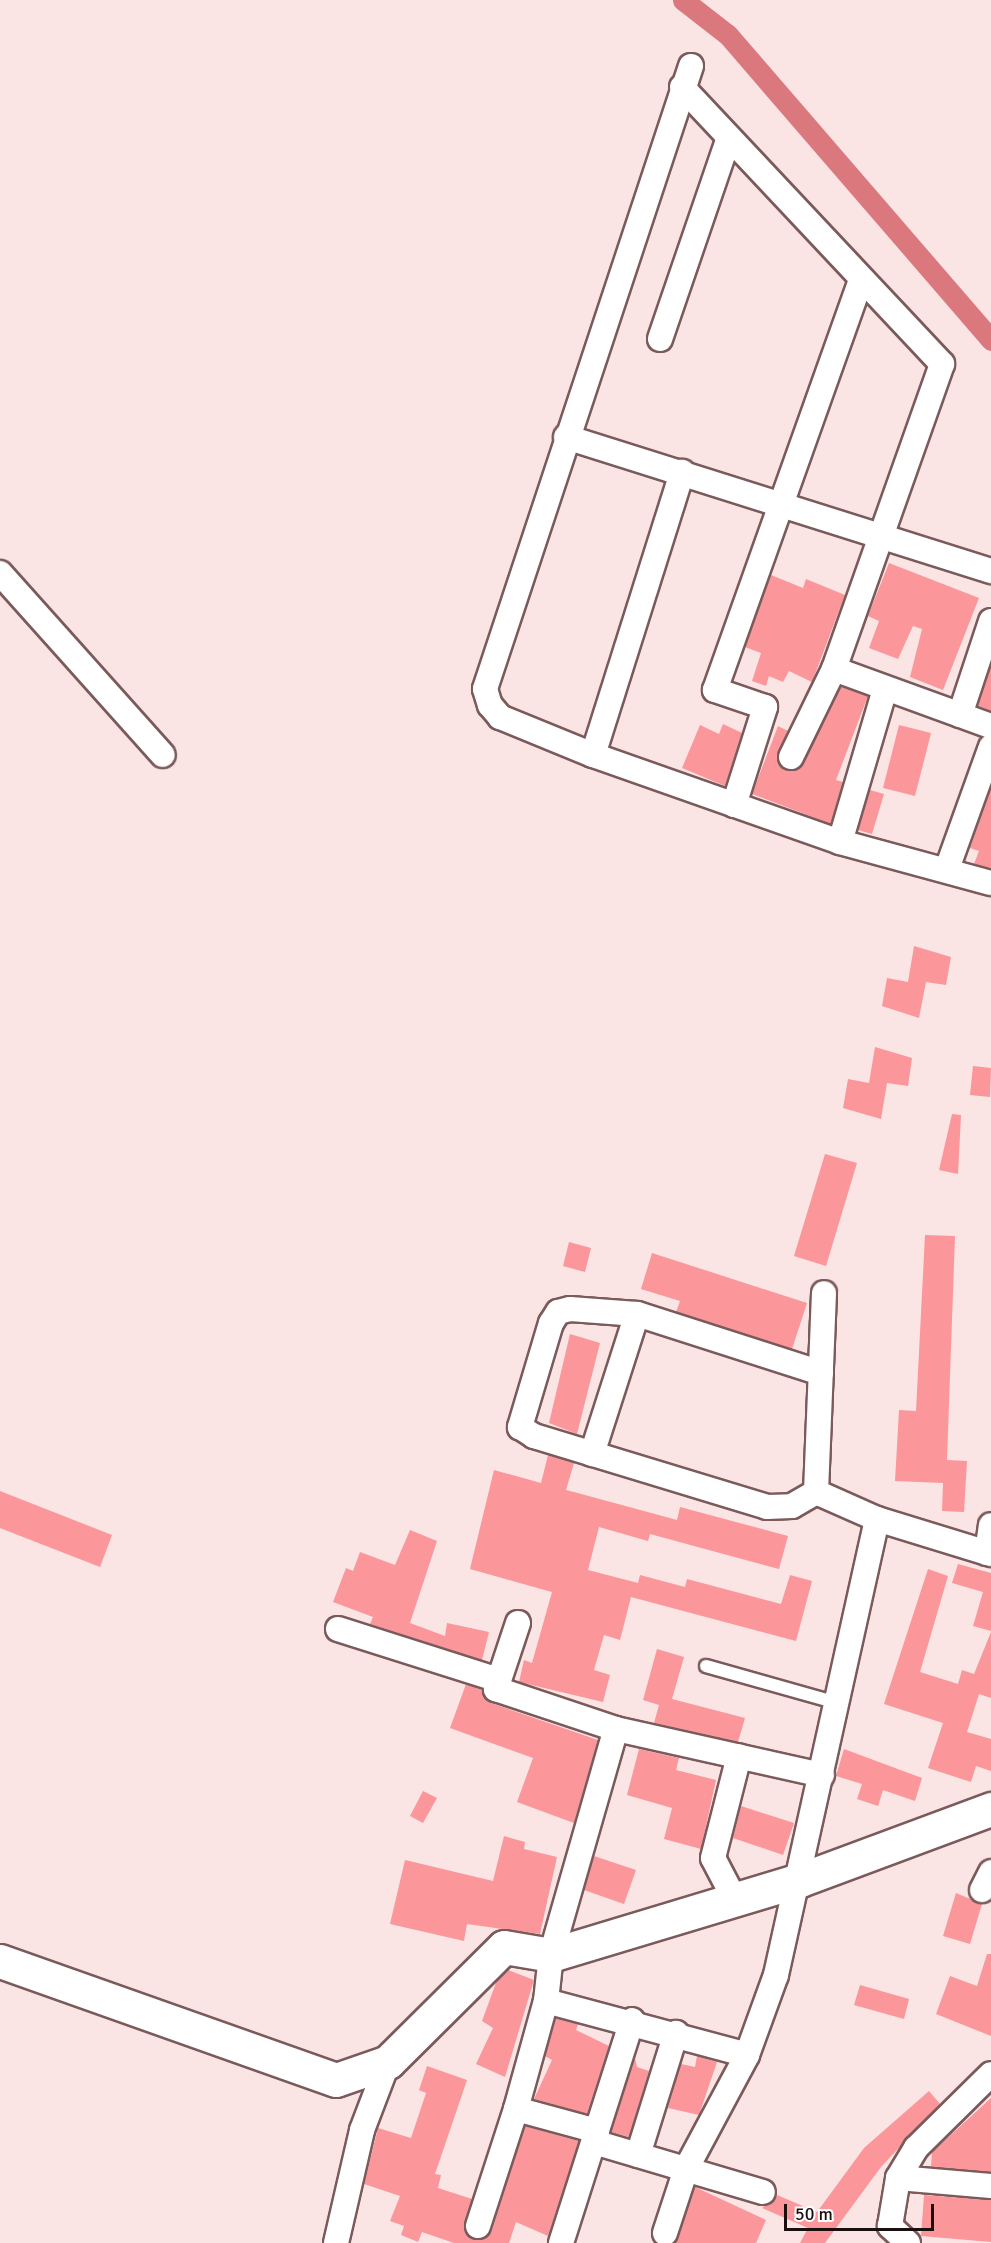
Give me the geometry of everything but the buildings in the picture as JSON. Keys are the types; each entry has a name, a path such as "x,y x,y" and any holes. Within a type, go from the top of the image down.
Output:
{"main road":[{"path":"0,1961 336,2080 387,2062 504,1947 551,1954 800,1880 991,1809"}],"street":[{"path":"791,757 834,669 942,364 729,138 686,77 485,689 500,717 593,755 840,842 947,869 991,884"},
{"path":"660,339 729,138"},
{"path":"734,805 765,707 715,690 861,279"},
{"path":"567,437 781,502 991,571"},
{"path":"593,755 682,472"},
{"path":"0,573 162,755"},
{"path":"960,715 991,621"},
{"path":"834,669 991,726"},
{"path":"840,842 885,689"},
{"path":"947,869 991,747"},
{"path":"816,1492 824,1293"},
{"path":"816,1492 792,1506 767,1507 592,1454 520,1426 550,1323 558,1311 570,1309 637,1314 821,1372"},
{"path":"592,1454 637,1314"},
{"path":"816,1492 878,1519 989,1554 991,1524"},
{"path":"665,2233 686,2169 747,2055 800,1880 878,1519"},
{"path":"518,1623 496,1689 616,1729 822,1774"},
{"path":"338,1629 499,1680"},
{"path":"478,2226 516,2109 546,2001 551,1954 616,1729"},
{"path":"735,1900 713,1858 739,1756"},
{"path":"546,2001 632,2020 747,2055"},
{"path":"561,2243 632,2020"},
{"path":"638,2155 676,2033"},
{"path":"336,2243 362,2130 387,2062"},
{"path":"908,2243 890,2226 898,2178 916,2148 991,2074"},
{"path":"516,2109 596,2137 638,2155 763,2192"},
{"path":"898,2178 991,2186"}],"lane":[{"path":"706,1666 838,1703"}],"waterway":[{"path":"683,0 728,35 991,340"}]}
